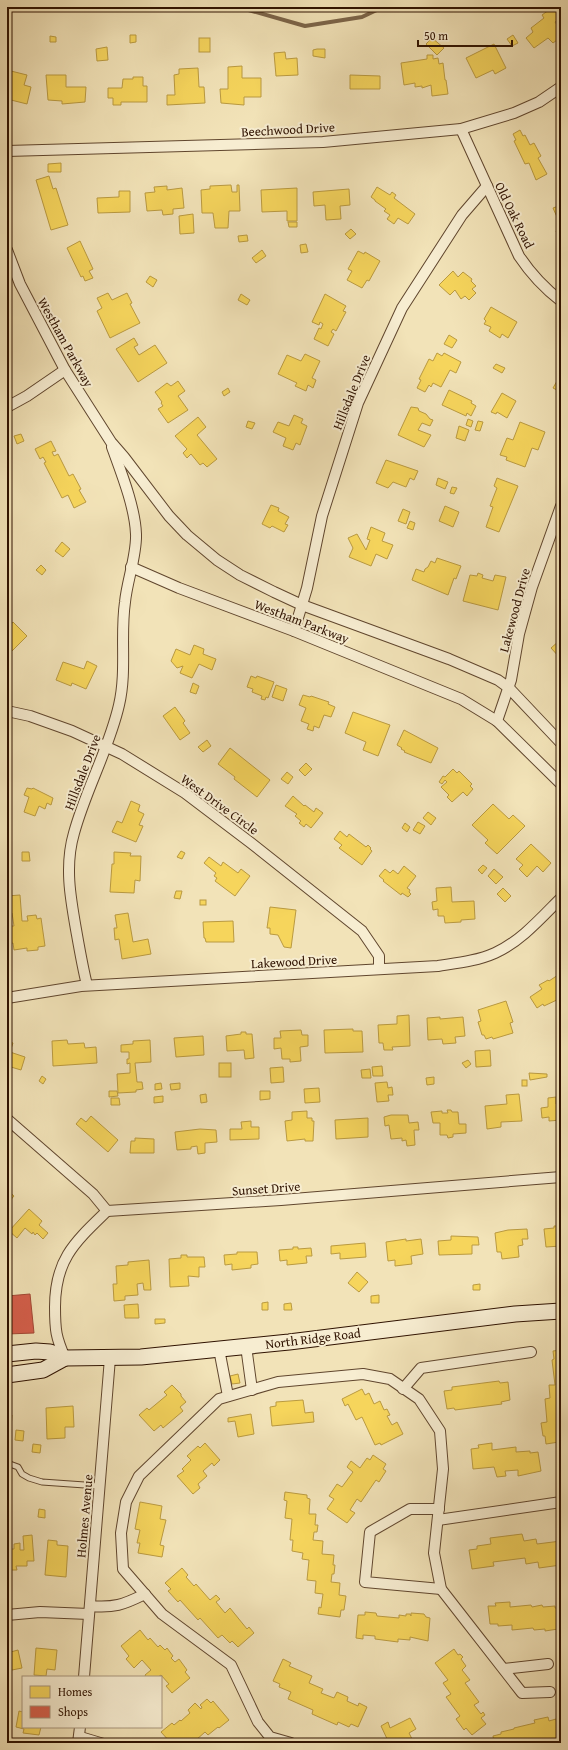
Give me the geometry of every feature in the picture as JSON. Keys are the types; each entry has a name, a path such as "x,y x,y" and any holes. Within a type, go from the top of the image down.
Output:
{"main road":[{"name":"North Ridge Road","path":"7,1354 36,1351 50,1352 65,1358 140,1357 515,1314 561,1311"},
{"name":"North Ridge Road","path":"7,1375 43,1370 65,1358"}],"street":[{"name":"Beechwood Drive","path":"7,151 323,142 461,129 514,113 538,102 561,87"},
{"name":"Old Oak Road","path":"461,129 519,256 528,270 546,290 561,301"},
{"name":"Hillsdale Drive","path":"294,631 302,605 322,516 358,403 402,308 462,215 487,186"},
{"name":"Westham Parkway","path":"7,250 20,284 65,370 110,442 124,457 168,516 187,535 217,560 240,575 302,605 449,659 498,680 509,688 561,743"},
{"path":"7,407 27,396 65,370"},
{"name":"Westham Parkway","path":"110,442 129,499 136,533 131,567 179,588 294,631 461,699 497,721 561,784"},
{"name":"Lakewood Drive","path":"497,721 509,688 519,634 532,587 561,506"},
{"name":"Hillsdale Drive","path":"87,986 72,906 68,870 74,834 106,747 120,698 123,679 124,603 131,567"},
{"name":"West Drive Circle","path":"7,711 30,716 106,747 151,771 185,793 362,931 380,956 379,968"},
{"name":"Lakewood Drive","path":"7,998 34,992 87,986 263,976 288,973 338,972 379,968 438,966 462,963 495,953 523,934 561,898"},
{"path":"7,1119 92,1194 107,1211 81,1236 62,1263 55,1294 55,1329 65,1358"},
{"name":"Sunset Drive","path":"107,1211 281,1200 561,1177"},
{"path":"246,1346 252,1390"},
{"path":"219,1349 228,1396"},
{"path":"403,1389 421,1368 531,1352"},
{"name":"Holmes Avenue","path":"84,1676 110,1358"},
{"path":"291,1743 270,1737 258,1722 231,1665 162,1614 123,1569 121,1533 126,1502 139,1476 219,1399 278,1382 363,1374 390,1379 419,1400 440,1431 443,1469 434,1553 441,1589 522,1692 550,1692"},
{"path":"438,1520 561,1502"},
{"path":"439,1509 410,1509 370,1532 365,1582 441,1589"},
{"path":"7,1615 90,1610 125,1604 145,1594"},
{"path":"504,1669 548,1664"}],"lane":[{"path":"7,1463 18,1467 22,1474 29,1478 42,1482 100,1486"},
{"path":"79,1735 108,1743"}],"building: Homes":[{"path":"553,7 561,8 561,17 555,22 561,31 561,37 553,43 548,38 534,48 526,38 533,32 531,28 544,18 542,15"},
{"path":"130,35 136,35 136,42 130,43"},
{"path":"513,35 518,43 512,46 507,39"},
{"path":"50,36 56,37 56,42 50,42"},
{"path":"199,38 210,38 210,52 199,52"},
{"path":"432,38 444,48 437,55 426,44"},
{"path":"494,44 506,68 495,74 493,70 476,78 466,58"},
{"path":"107,47 108,60 97,61 96,49"},
{"path":"325,49 325,58 313,56 313,50"},
{"path":"285,52 286,59 297,58 298,75 276,76 274,53"},
{"path":"427,55 433,55 433,59 438,58 439,64 443,63 448,94 432,96 431,85 422,88 422,86 415,87 415,83 404,85 401,63 427,59"},
{"path":"242,66 242,78 261,78 261,97 244,97 244,105 221,103 220,89 228,89 228,67"},
{"path":"198,68 199,87 204,87 205,103 167,105 167,95 175,95 174,75 179,74 179,69"},
{"path":"7,70 27,75 24,85 31,87 27,104 7,99"},
{"path":"46,75 66,75 66,87 86,87 85,102 62,104 62,101 48,100"},
{"path":"350,75 380,76 380,89 350,89"},
{"path":"133,77 143,77 143,86 147,86 147,102 121,102 121,105 113,105 113,98 108,98 108,88 122,88 123,79 133,79"},
{"path":"520,130 523,136 525,135 530,145 534,143 541,156 538,158 547,174 536,180 529,163 525,164 514,141 516,140 513,134"},
{"path":"61,163 61,172 48,172 48,164"},
{"path":"49,176 53,189 56,188 68,225 51,230 36,180"},
{"path":"231,185 232,192 237,192 237,185 239,185 240,211 229,211 228,228 215,228 213,213 202,213 201,190 210,189 210,186"},
{"path":"167,186 167,190 182,188 184,208 173,209 173,214 163,215 162,210 147,211 145,193 155,192 154,187"},
{"path":"377,187 390,195 392,192 396,195 394,198 415,214 408,224 398,218 394,224 387,219 390,215 384,211 386,209 371,197"},
{"path":"297,188 297,221 287,221 287,211 262,212 261,190"},
{"path":"349,189 350,205 340,206 341,219 326,220 325,205 314,206 313,192"},
{"path":"119,191 130,191 130,212 98,213 97,198 119,197"},
{"path":"561,205 561,226 553,208"},
{"path":"193,214 194,233 180,234 179,216"},
{"path":"288,222 297,222 297,227 289,227"},
{"path":"351,229 356,234 350,239 345,234"},
{"path":"561,229 561,240 560,241 556,231"},
{"path":"247,235 248,241 239,242 238,236"},
{"path":"80,241 93,269 89,271 93,278 85,281 83,276 81,277 67,248"},
{"path":"306,244 308,252 301,253 300,245"},
{"path":"262,250 266,256 256,263 252,258"},
{"path":"358,251 364,254 365,252 380,261 369,281 367,280 362,288 347,280 352,271 348,269"},
{"path":"453,271 458,277 463,272 472,279 471,281 476,286 472,289 476,293 469,300 465,296 461,299 455,290 450,295 439,285"},
{"path":"150,276 157,280 153,287 146,282"},
{"path":"108,293 112,300 127,293 132,303 130,304 140,323 110,338 97,311 102,308 97,298"},
{"path":"241,294 250,300 247,305 238,300"},
{"path":"325,294 346,306 343,311 346,312 336,331 333,329 331,332 334,334 328,346 314,339 319,328 321,329 323,324 320,322 319,325 312,322"},
{"path":"491,307 517,322 508,338 502,334 500,338 489,331 491,327 484,324 486,321 484,319"},
{"path":"449,335 457,340 452,348 444,344"},
{"path":"134,338 138,345 134,347 139,355 155,345 167,363 138,382 116,349"},
{"path":"437,353 442,356 444,353 461,362 456,373 450,370 441,387 433,383 431,387 429,385 425,392 417,388 421,380 419,379 429,359 433,361"},
{"path":"305,354 320,361 312,378 316,380 313,388 308,385 306,391 295,386 297,383 278,374 287,355 301,361"},
{"path":"496,364 505,368 502,373 493,368"},
{"path":"561,374 561,392 553,388"},
{"path":"178,381 185,391 178,396 188,410 168,423 158,409 163,406 155,392 167,383 171,386"},
{"path":"228,388 230,392 224,396 222,392"},
{"path":"449,390 472,401 471,403 476,406 471,416 467,413 466,416 442,405"},
{"path":"502,393 516,401 507,418 497,412 496,414 491,412"},
{"path":"411,407 418,408 419,411 426,414 433,420 430,426 422,423 418,430 431,435 424,447 398,435"},
{"path":"294,415 303,419 301,423 307,426 300,445 296,443 293,450 283,446 286,438 273,432 278,422 289,426"},
{"path":"198,417 206,427 197,435 217,459 207,467 203,463 200,465 191,454 187,458 183,453 187,449 175,436"},
{"path":"468,419 473,421 471,427 466,425"},
{"path":"248,421 255,423 252,429 246,427"},
{"path":"478,421 483,422 480,431 475,430"},
{"path":"520,422 545,432 538,450 532,448 525,467 506,460 507,457 500,455 507,438 513,440"},
{"path":"459,426 469,430 465,441 456,438"},
{"path":"21,434 24,441 17,444 14,436"},
{"path":"51,441 56,451 52,452 54,456 58,454 69,476 73,474 81,489 79,490 86,502 74,508 68,495 62,498 44,463 46,462 43,457 40,459 35,449"},
{"path":"386,460 418,471 414,480 410,478 406,487 393,482 388,488 376,483"},
{"path":"438,478 448,482 445,489 436,485"},
{"path":"497,478 518,486 499,532 486,527 493,507 490,506 497,488 494,486"},
{"path":"452,487 457,488 454,494 450,493"},
{"path":"271,505 279,508 278,511 289,517 285,524 288,525 284,532 272,526 270,528 262,524"},
{"path":"445,506 459,512 453,527 439,521"},
{"path":"403,509 410,512 406,524 398,521"},
{"path":"410,521 415,523 413,530 407,528"},
{"path":"371,527 385,533 382,541 393,545 387,559 376,554 371,566 349,557 353,548 348,538 357,534 366,550 370,540 367,539"},
{"path":"62,542 70,549 63,557 55,551"},
{"path":"437,558 461,566 456,579 454,578 448,595 412,580 416,569 424,572 431,561 435,563"},
{"path":"41,565 46,570 42,575 36,570"},
{"path":"478,573 483,575 482,578 493,581 495,575 506,577 498,610 463,601 470,575 477,576"},
{"path":"13,622 27,636 9,654 7,652 7,626 8,628"},
{"path":"559,641 561,643 561,659 551,648"},
{"path":"194,645 204,649 203,654 216,659 212,670 199,664 192,678 180,673 183,666 177,668 171,661 176,649 190,655"},
{"path":"87,661 97,666 86,689 72,683 71,686 56,680 63,662 84,669"},
{"path":"251,676 256,678 257,676 274,682 268,698 266,697 265,700 261,699 262,696 252,692 253,689 247,687"},
{"path":"193,683 199,686 196,694 190,692"},
{"path":"276,685 287,689 283,701 272,697"},
{"path":"303,695 329,702 328,704 335,707 331,717 324,715 319,728 314,726 313,731 307,729 309,724 301,721 306,708 299,705"},
{"path":"175,707 185,721 183,723 190,733 180,740 163,716"},
{"path":"353,712 390,725 378,756 363,750 366,742 345,733"},
{"path":"404,730 438,748 431,763 404,752 405,751 397,745"},
{"path":"207,740 211,746 203,752 198,747"},
{"path":"230,748 270,780 257,797 218,764"},
{"path":"306,763 312,769 305,776 299,770"},
{"path":"453,769 457,773 459,771 472,784 470,786 473,789 467,796 463,792 452,802 447,797 449,795 441,787 447,782 445,780 442,784 439,782 443,776 445,777"},
{"path":"287,772 293,777 288,784 281,779"},
{"path":"27,788 33,788 53,798 51,805 47,803 45,809 39,806 35,816 24,812 29,797 24,795"},
{"path":"293,796 304,806 305,805 314,812 316,808 323,813 311,828 306,824 304,827 299,823 301,821 295,816 297,814 285,806"},
{"path":"131,801 140,805 138,811 144,814 139,825 143,826 136,842 112,832 117,821 122,823"},
{"path":"493,804 509,819 513,815 525,826 497,854 485,843 488,840 472,825"},
{"path":"428,812 436,818 431,825 423,818"},
{"path":"418,822 425,826 420,834 413,830"},
{"path":"405,823 410,827 407,832 402,828"},
{"path":"340,831 347,837 349,834 366,847 368,845 371,848 370,849 372,851 362,865 339,848 342,845 334,839"},
{"path":"531,844 551,863 543,872 537,866 527,877 519,869 523,865 516,859"},
{"path":"181,851 185,853 182,859 177,857"},
{"path":"22,852 29,852 30,861 22,861"},
{"path":"114,852 131,853 130,856 141,856 140,881 135,880 134,893 110,892"},
{"path":"209,857 221,866 223,862 238,873 241,869 250,876 235,896 215,881 217,878 214,876 216,873 204,863"},
{"path":"483,865 487,868 482,874 478,870"},
{"path":"404,866 416,876 407,888 410,890 409,892 411,894 408,897 402,893 401,895 379,876 385,869 390,873 393,870 398,874"},
{"path":"494,869 503,877 496,884 488,876"},
{"path":"451,887 452,902 474,901 475,919 445,923 444,916 438,916 438,909 433,910 432,902 437,901 436,888"},
{"path":"503,888 511,896 505,902 497,894"},
{"path":"176,891 182,891 180,899 174,898"},
{"path":"20,895 22,921 28,921 27,916 36,915 37,919 41,918 45,946 38,947 38,950 27,951 27,948 14,950 13,943 7,944 7,926 14,926 12,913 7,913 7,896"},
{"path":"200,900 206,900 206,905 200,905"},
{"path":"270,907 296,910 291,948 284,947 278,935 270,934 270,928 267,928"},
{"path":"128,913 133,942 148,939 151,954 122,959 119,939 115,940 114,928 117,928 115,915"},
{"path":"233,921 234,942 206,942 204,938 203,922"},
{"path":"561,973 561,998 544,1006 543,1004 537,1008 530,997 542,989 539,985 548,980 549,981"},
{"path":"506,1001 513,1022 510,1023 513,1033 493,1039 492,1037 486,1039 484,1035 482,1035 478,1022 481,1021 478,1010"},
{"path":"409,1015 410,1046 392,1047 393,1050 384,1050 383,1043 379,1043 378,1025 397,1024 397,1016"},
{"path":"440,1017 440,1019 463,1017 465,1036 455,1037 456,1043 443,1044 442,1039 428,1040 427,1018"},
{"path":"353,1029 353,1031 362,1031 363,1052 325,1053 324,1030"},
{"path":"301,1030 302,1035 308,1035 308,1046 300,1047 301,1061 290,1062 290,1059 282,1059 281,1048 274,1049 274,1038 281,1038 280,1031"},
{"path":"241,1032 252,1034 254,1058 245,1059 244,1050 227,1051 226,1036 241,1034"},
{"path":"203,1036 204,1055 176,1057 174,1038"},
{"path":"67,1040 68,1044 84,1043 85,1048 96,1047 97,1063 53,1066 52,1041"},
{"path":"150,1040 151,1062 135,1063 137,1082 142,1082 143,1089 136,1090 136,1092 118,1093 117,1074 130,1073 130,1063 127,1064 129,1052 121,1052 121,1045 133,1044 133,1041"},
{"path":"7,1041 13,1043 10,1052 25,1057 21,1070 11,1067 8,1075"},
{"path":"490,1050 491,1066 476,1067 475,1051"},
{"path":"468,1060 471,1064 466,1068 462,1063"},
{"path":"219,1063 231,1063 231,1077 219,1077"},
{"path":"382,1066 383,1076 373,1076 372,1067"},
{"path":"283,1067 284,1082 271,1083 270,1068"},
{"path":"370,1069 371,1078 362,1078 361,1070"},
{"path":"529,1073 547,1074 547,1077 530,1080"},
{"path":"42,1076 46,1079 43,1084 39,1081"},
{"path":"434,1077 434,1084 427,1085 426,1078"},
{"path":"522,1080 527,1080 527,1086 522,1086"},
{"path":"387,1082 388,1088 392,1087 393,1095 388,1095 389,1101 377,1102 375,1083"},
{"path":"161,1083 162,1089 155,1090 155,1084"},
{"path":"180,1083 180,1089 171,1090 170,1084"},
{"path":"319,1088 320,1102 305,1103 304,1089"},
{"path":"109,1091 117,1091 118,1096 109,1097"},
{"path":"260,1091 270,1091 270,1099 260,1100"},
{"path":"206,1094 207,1102 201,1103 200,1095"},
{"path":"519,1094 522,1121 501,1122 501,1127 487,1129 485,1106 507,1104 506,1095"},
{"path":"163,1096 163,1102 154,1103 154,1097"},
{"path":"556,1097 556,1104 561,1103 561,1120 549,1121 549,1117 542,1118 541,1108 548,1107 548,1098"},
{"path":"111,1098 119,1098 120,1105 111,1105"},
{"path":"447,1110 458,1112 459,1124 466,1124 466,1133 453,1134 453,1137 448,1138 447,1135 440,1135 440,1123 433,1123 431,1112 442,1111 442,1113 448,1113"},
{"path":"307,1111 307,1118 312,1118 312,1121 314,1121 313,1141 305,1141 305,1139 287,1141 285,1121 292,1120 292,1112"},
{"path":"391,1115 408,1115 409,1123 418,1122 419,1130 414,1130 415,1145 407,1146 406,1140 402,1141 402,1138 391,1139 389,1125 385,1126 384,1117"},
{"path":"91,1116 118,1140 108,1152 76,1124 81,1118 86,1122"},
{"path":"368,1118 368,1137 336,1139 335,1120"},
{"path":"251,1121 251,1127 259,1127 259,1139 230,1140 230,1129 242,1129 241,1122"},
{"path":"200,1129 216,1130 217,1142 205,1143 205,1153 198,1154 197,1146 191,1147 191,1149 177,1150 175,1132"},
{"path":"135,1138 154,1139 154,1153 130,1153 131,1141 135,1141"},
{"path":"7,1190 14,1196 8,1203 7,1202"},
{"path":"29,1209 42,1221 39,1225 48,1233 43,1239 37,1233 35,1235 33,1232 32,1234 25,1228 17,1238 9,1231"},
{"path":"554,1226 558,1226 561,1230 561,1246 546,1247 544,1229 554,1228"},
{"path":"527,1229 528,1239 522,1239 523,1245 518,1246 519,1257 502,1259 501,1252 497,1252 495,1233 508,1230"},
{"path":"451,1236 478,1237 479,1245 472,1245 472,1254 439,1255 438,1241 451,1240"},
{"path":"406,1239 406,1241 421,1239 423,1254 411,1256 412,1264 395,1266 395,1260 388,1261 386,1242"},
{"path":"365,1243 366,1257 340,1259 340,1253 331,1254 331,1246"},
{"path":"293,1247 298,1247 298,1249 311,1248 312,1256 306,1256 307,1263 287,1265 287,1260 280,1261 279,1250 293,1249"},
{"path":"237,1252 257,1252 258,1264 251,1265 251,1268 232,1270 232,1264 225,1265 224,1255 237,1254"},
{"path":"181,1255 187,1255 187,1257 204,1257 205,1267 199,1267 199,1277 188,1276 189,1286 170,1287 169,1259 181,1258"},
{"path":"149,1260 151,1290 144,1290 143,1283 137,1284 138,1295 125,1296 125,1300 114,1301 113,1284 117,1284 116,1266 128,1265 128,1262"},
{"path":"357,1272 368,1282 359,1292 348,1283"},
{"path":"480,1284 480,1290 473,1290 473,1285"},
{"path":"379,1295 379,1303 371,1303 371,1296"},
{"path":"268,1302 268,1310 262,1310 262,1303"},
{"path":"291,1303 292,1310 284,1310 284,1304"},
{"path":"138,1304 139,1318 125,1318 124,1305"},
{"path":"155,1319 165,1319 165,1323 155,1324"},
{"path":"561,1350 561,1444 559,1444 559,1442 546,1444 541,1423 547,1422 545,1399 550,1398 549,1385 555,1385 552,1360 554,1359 553,1351"},
{"path":"238,1374 240,1383 232,1384 230,1376"},
{"path":"499,1381 500,1383 508,1382 510,1400 501,1402 502,1404 455,1410 454,1408 447,1409 444,1391 452,1390 452,1387"},
{"path":"172,1385 181,1394 186,1402 180,1407 183,1411 163,1428 161,1425 154,1431 139,1415 147,1408 149,1410 167,1395 164,1392"},
{"path":"362,1389 365,1395 369,1393 374,1404 380,1401 384,1410 387,1409 390,1415 387,1416 392,1425 397,1422 403,1434 381,1445 380,1443 375,1445 362,1417 356,1420 348,1404 345,1406 342,1399"},
{"path":"303,1400 305,1413 313,1412 314,1422 272,1426 270,1407 276,1406 276,1402"},
{"path":"73,1406 74,1427 65,1427 65,1438 47,1439 46,1408"},
{"path":"251,1414 254,1434 238,1437 235,1421 228,1422 228,1418"},
{"path":"7,1415 12,1415 10,1441 7,1441"},
{"path":"16,1430 24,1431 23,1441 15,1440"},
{"path":"205,1443 220,1460 214,1466 212,1463 203,1471 207,1476 198,1484 200,1488 193,1494 177,1476 184,1471 182,1469 191,1460 187,1456 198,1446 200,1448"},
{"path":"492,1443 492,1450 516,1447 516,1452 538,1452 541,1471 518,1476 518,1470 505,1471 506,1476 497,1477 494,1467 473,1469 471,1449 479,1448 478,1445"},
{"path":"33,1444 41,1445 40,1453 32,1452"},
{"path":"373,1455 386,1464 383,1469 386,1471 379,1482 376,1480 361,1502 357,1499 350,1510 355,1513 347,1523 327,1509 334,1499 329,1496 337,1484 342,1487 353,1472 347,1467 351,1461 360,1468 367,1458 370,1460"},
{"path":"285,1492 307,1495 307,1498 310,1499 309,1514 316,1514 315,1525 318,1525 317,1532 314,1532 313,1540 323,1541 322,1554 334,1555 334,1574 332,1574 331,1582 340,1583 339,1595 346,1596 344,1610 341,1610 340,1617 318,1614 319,1607 321,1608 323,1594 315,1593 316,1581 307,1580 309,1560 302,1559 303,1553 292,1551 293,1540 290,1540 292,1519 285,1518 287,1501 284,1500"},
{"path":"140,1502 162,1506 160,1519 166,1520 160,1545 164,1546 162,1557 138,1553 140,1543 137,1543 140,1530 135,1529"},
{"path":"39,1509 45,1510 45,1518 38,1517"},
{"path":"522,1534 524,1541 536,1539 537,1544 561,1541 561,1565 539,1568 538,1562 526,1564 525,1558 493,1562 494,1566 472,1569 469,1550 477,1549 477,1546 491,1544 490,1538"},
{"path":"32,1535 34,1561 27,1561 27,1566 16,1566 17,1570 7,1570 7,1549 14,1549 14,1544 20,1543 20,1550 24,1550 23,1536"},
{"path":"48,1540 57,1541 57,1545 68,1546 66,1577 45,1575"},
{"path":"182,1568 188,1575 186,1577 194,1586 196,1584 210,1600 216,1595 220,1599 216,1602 225,1613 230,1608 247,1629 249,1627 254,1633 238,1647 232,1641 230,1643 222,1635 218,1638 200,1618 198,1620 180,1600 178,1602 168,1591 171,1589 165,1583"},
{"path":"510,1602 510,1607 531,1605 532,1607 542,1605 543,1607 555,1606 555,1608 561,1608 561,1626 558,1627 558,1629 545,1631 545,1629 534,1630 533,1628 512,1630 512,1625 498,1626 498,1624 490,1624 488,1606 496,1606 495,1603"},
{"path":"365,1612 376,1613 377,1616 399,1618 399,1615 406,1616 406,1614 410,1614 411,1616 411,1613 424,1614 426,1617 430,1618 428,1641 410,1637 410,1640 398,1639 398,1642 375,1639 375,1636 363,1635 363,1639 356,1638 358,1615 365,1615"},
{"path":"140,1630 148,1640 150,1638 158,1647 160,1645 165,1650 167,1648 173,1656 171,1658 175,1662 179,1659 187,1670 185,1672 190,1678 172,1693 166,1686 169,1684 161,1675 146,1676 151,1670 142,1660 134,1668 126,1659 129,1656 121,1646"},
{"path":"36,1648 57,1650 55,1670 47,1669 46,1676 34,1675"},
{"path":"454,1649 458,1655 460,1654 463,1657 461,1659 466,1666 462,1670 470,1680 465,1683 479,1702 474,1705 481,1714 483,1712 485,1715 481,1718 486,1724 472,1735 466,1728 464,1730 456,1719 460,1716 446,1697 451,1694 443,1683 448,1680 435,1663"},
{"path":"18,1650 22,1668 7,1671 7,1653"},
{"path":"283,1659 291,1663 289,1666 312,1676 309,1683 323,1689 321,1693 334,1698 337,1692 348,1697 347,1701 358,1706 359,1703 367,1707 358,1727 351,1724 349,1727 338,1722 337,1725 312,1714 313,1710 288,1699 291,1692 279,1687 280,1684 273,1681"},
{"path":"207,1699 211,1703 213,1701 229,1720 208,1735 205,1732 196,1740 194,1738 189,1743 171,1743 161,1732 172,1723 174,1725 180,1720 181,1721 190,1713 188,1710 195,1703 201,1709 202,1707 200,1705"},
{"path":"19,1711 22,1712 22,1728 41,1728 39,1735 23,1733 24,1729 16,1727"},
{"path":"548,1717 549,1721 556,1719 560,1738 537,1743 494,1743 493,1736 501,1734 501,1732 535,1723 534,1720"},
{"path":"410,1718 416,1729 409,1733 414,1743 389,1743 381,1726 388,1722 390,1728"}],"building: Shops":[{"path":"30,1294 34,1333 7,1334 7,1296"}],"waterway":[{"path":"238,7 305,26 362,17 383,7"}]}
